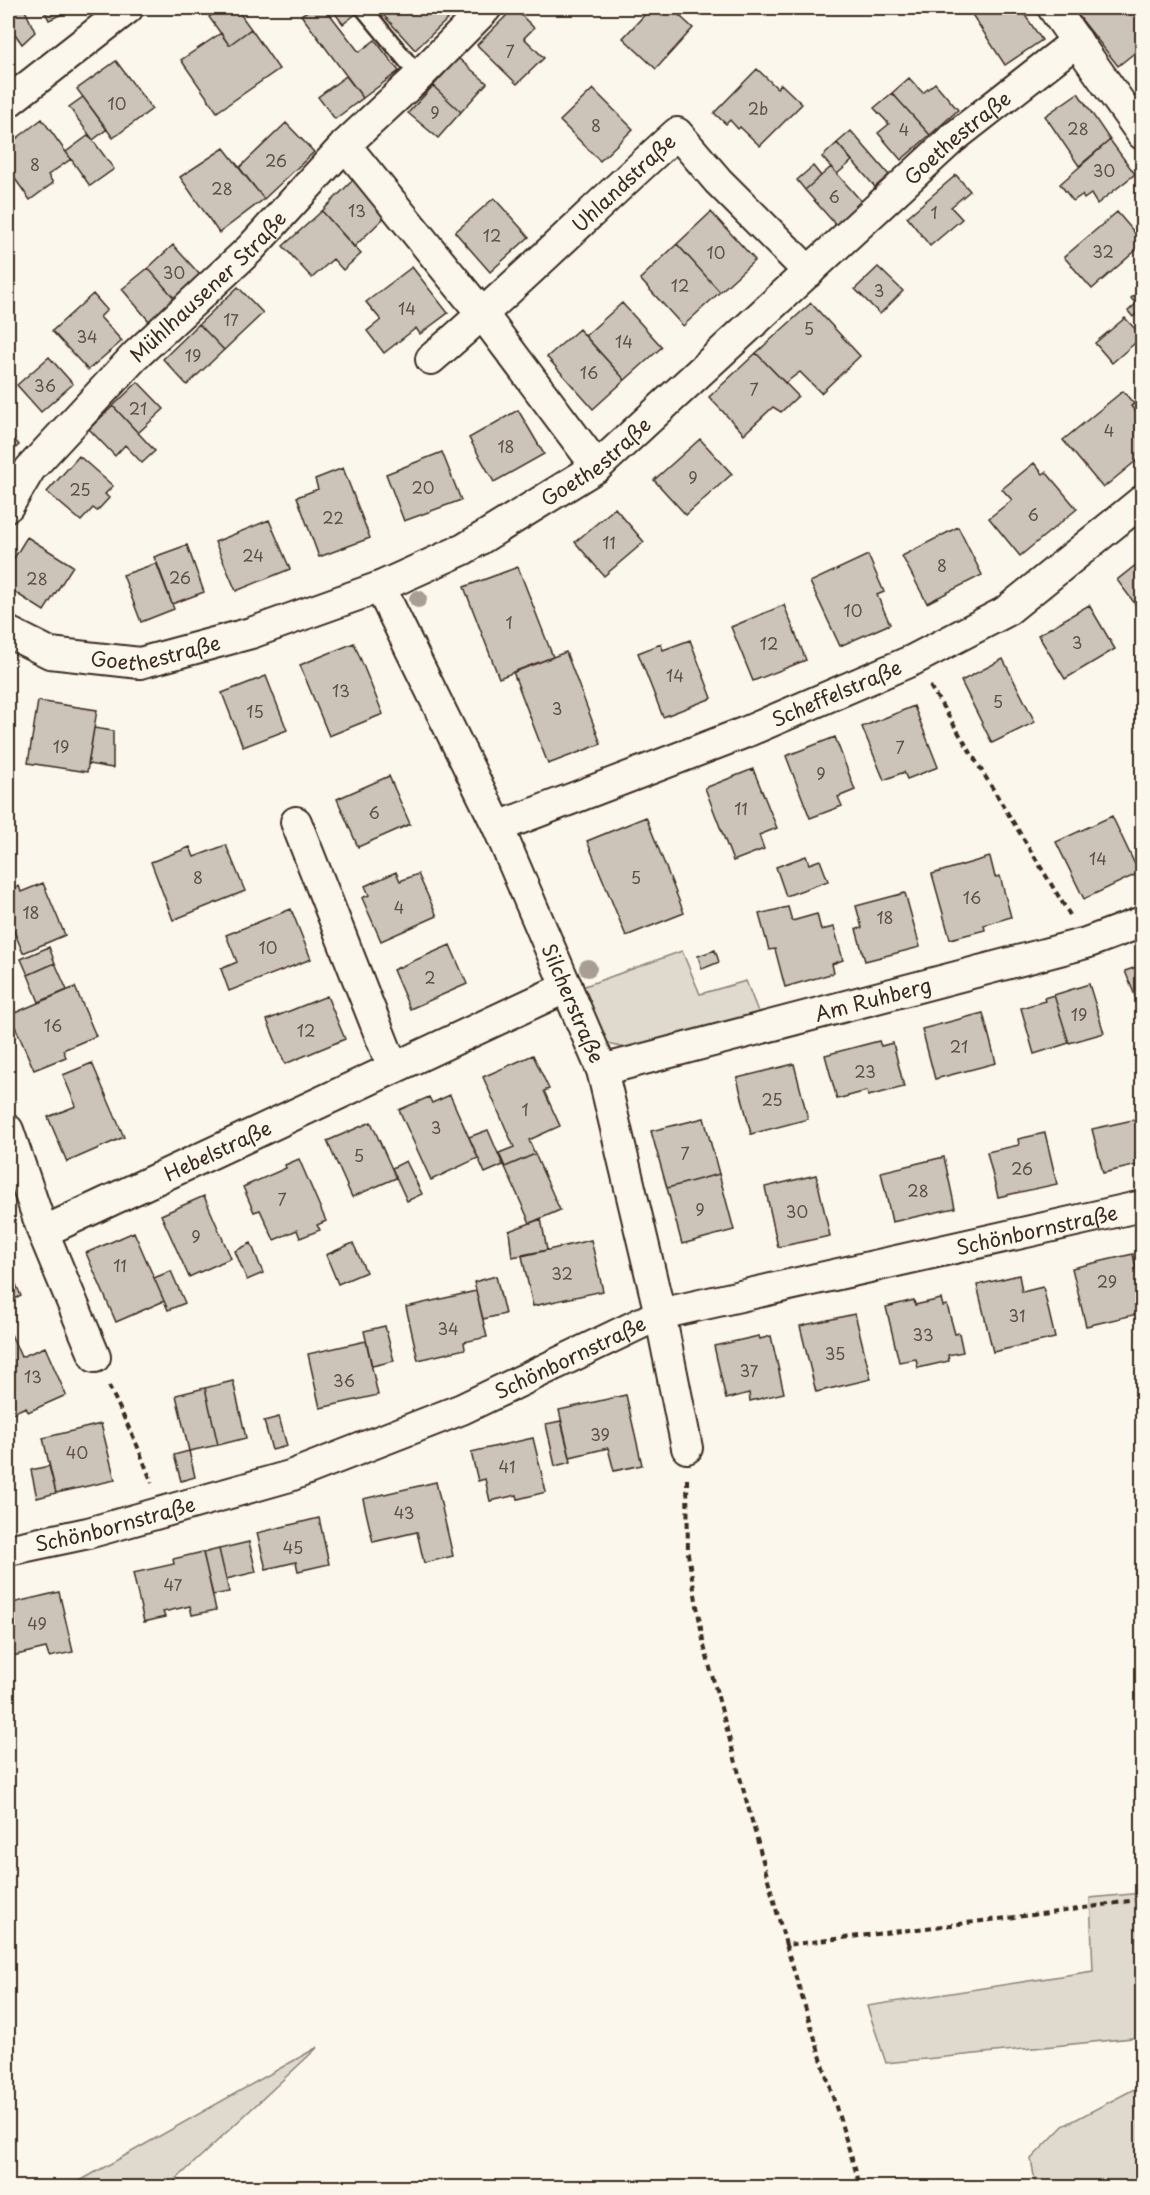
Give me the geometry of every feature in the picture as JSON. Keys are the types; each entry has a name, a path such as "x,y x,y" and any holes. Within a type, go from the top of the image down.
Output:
{"street":[{"path":"8,102 128,8"},
{"name":"Mühlhausener Straße","path":"8,506 30,469 135,356 250,249 345,145 419,76 486,8"},
{"path":"1053,8 1143,134"},
{"name":"Goethestraße","path":"8,632 50,652 140,663 251,633 380,587 464,549 597,467 953,138 1077,41"},
{"name":"Uhlandstraße","path":"431,359 483,315 585,217 677,134 718,181 809,272"},
{"path":"345,145 483,315 597,467"},
{"name":"Scheffelstraße","path":"498,827 746,732 914,660 1005,612 1143,501"},
{"name":"Silcherstraße","path":"380,587 498,827 602,1070 660,1314 687,1448"},
{"path":"296,822 393,1068"},
{"name":"Am Ruhberg","path":"602,1070 1086,943 1143,922"},
{"name":"Hebelstraße","path":"43,1232 567,987"},
{"path":"8,1130 43,1232 95,1357"},
{"name":"Schönbornstraße","path":"8,1550 88,1533 290,1476 451,1413 660,1314 1143,1206"}],"lane":[{"path":"363,8 419,76"}],"path":[{"path":"914,660 1086,943"},
{"path":"95,1357 137,1445 162,1512"},
{"path":"687,1448 688,1554 704,1646 786,1945 861,2187"},
{"path":"786,1945 1143,1899"}],"shaded area":[{"path":"682,951 700,994 746,981 759,1014 630,1049 612,1045 601,1037 582,987"},
{"path":"1142,1893 1142,2037 886,2063 867,2006 1093,1971 1090,1898"},
{"path":"318,2047 168,2187 69,2187"},
{"path":"1142,2085 1142,2187 1036,2187 1031,2159 1063,2126"}],"building":[{"path":"8,8 24,8 35,32 22,44 8,24"},
{"path":"43,8 75,8 49,20"},
{"path":"222,8 236,8 251,29 229,45 209,17"},
{"path":"312,8 325,8 359,52 375,40 399,71 363,98 301,15"},
{"path":"331,8 351,8 356,14 343,24"},
{"path":"377,8 398,8 402,12 407,8 442,8 451,16 415,50"},
{"path":"514,8 534,28 524,38 544,58 517,84 477,45"},
{"path":"651,8 671,8 693,28 656,69 623,38"},
{"path":"979,8 1020,8 1042,40 1005,65 971,13"},
{"path":"1078,8 1142,8 1142,47 1118,66 1074,10"},
{"path":"251,29 279,69 217,112 181,60 221,33 229,45"},
{"path":"458,58 487,83 461,112 433,86"},
{"path":"116,61 152,109 113,138 77,89"},
{"path":"757,69 777,88 781,84 802,104 760,146 740,127 738,129 730,120 726,124 714,113"},
{"path":"346,76 363,98 335,119 318,97"},
{"path":"909,78 923,93 935,83 958,110 930,135 892,93"},
{"path":"433,86 461,112 438,138 408,113"},
{"path":"593,89 633,129 600,161 560,121"},
{"path":"892,93 930,135 901,160 878,133 889,124 874,108"},
{"path":"1078,93 1110,140 1079,166 1045,116"},
{"path":"83,97 107,129 93,140 69,107"},
{"path":"42,119 71,159 48,175 53,183 30,200 8,169 8,145"},
{"path":"286,123 314,152 264,199 239,168"},
{"path":"851,131 889,175 875,187 837,143"},
{"path":"89,135 114,169 90,186 66,152"},
{"path":"1110,140 1135,174 1097,204 1091,194 1084,199 1082,195 1073,201 1060,184"},
{"path":"837,143 852,161 837,174 822,157"},
{"path":"224,148 264,199 219,233 180,177"},
{"path":"813,166 821,176 805,190 797,180"},
{"path":"831,167 862,202 836,225 805,190"},
{"path":"358,175 392,210 354,247 322,211"},
{"path":"956,175 970,191 951,207 962,219 930,246 907,217"},
{"path":"494,198 529,237 490,272 455,232"},
{"path":"322,211 361,254 343,270 333,259 312,278 283,246"},
{"path":"711,212 755,260 720,292 677,244"},
{"path":"1117,212 1142,241 1142,245 1092,289 1064,257"},
{"path":"677,244 720,292 683,326 640,279"},
{"path":"173,245 201,276 175,299 148,268"},
{"path":"412,267 448,313 420,334 416,328 384,353 367,331 381,320 366,302"},
{"path":"878,267 903,291 880,314 855,289"},
{"path":"148,268 175,299 149,321 122,289"},
{"path":"238,287 263,313 224,350 199,324"},
{"path":"1142,289 1142,311 1133,317 1128,311 1136,304 1131,298"},
{"path":"93,294 107,310 100,317 122,341 88,370 52,331"},
{"path":"622,303 662,347 625,380 585,336"},
{"path":"811,303 860,356 821,393 800,372 785,383 756,353"},
{"path":"1125,318 1136,330 1142,324 1142,337 1112,363 1095,343"},
{"path":"199,324 224,350 187,385 163,359"},
{"path":"579,329 625,380 593,409 547,357"},
{"path":"756,353 798,396 781,412 773,407 744,434 709,397"},
{"path":"49,357 73,384 41,412 17,385"},
{"path":"138,382 164,409 138,433 113,406"},
{"path":"1123,391 1134,404 1131,406 1142,420 1142,456 1103,488 1063,440"},
{"path":"1142,397 1142,420 1131,406"},
{"path":"113,406 155,451 142,463 125,445 115,456 89,429"},
{"path":"518,410 544,454 494,482 469,438"},
{"path":"8,432 19,445 8,455"},
{"path":"700,439 732,474 686,515 654,480"},
{"path":"442,452 461,500 404,521 386,474"},
{"path":"79,456 113,486 105,494 109,498 97,511 93,508 81,521 47,492"},
{"path":"1034,463 1043,474 1046,472 1077,509 1020,556 989,518 1012,500 1002,489"},
{"path":"343,468 370,538 319,557 297,497 318,489 315,479"},
{"path":"615,508 644,542 604,576 575,542"},
{"path":"269,520 290,569 236,591 215,542"},
{"path":"958,527 982,575 927,603 902,556"},
{"path":"27,537 73,566 44,611 8,588 8,568"},
{"path":"187,545 204,592 172,604 154,557"},
{"path":"868,555 884,592 877,595 890,624 840,646 810,582"},
{"path":"1142,560 1142,613 1117,580"},
{"path":"157,563 174,609 141,622 123,575"},
{"path":"518,567 553,657 499,678 464,587"},
{"path":"784,605 806,660 753,681 731,627"},
{"path":"1089,605 1115,649 1065,679 1038,635"},
{"path":"690,640 712,698 663,717 638,653 661,644 663,650"},
{"path":"354,643 383,714 329,736 300,665"},
{"path":"566,652 601,744 548,764 513,672"},
{"path":"1003,659 1035,722 992,743 961,681"},
{"path":"266,676 287,730 243,747 222,693"},
{"path":"38,701 97,710 87,772 28,763"},
{"path":"914,706 938,767 907,779 904,772 884,780 862,727"},
{"path":"94,728 113,731 113,768 88,764"},
{"path":"8,733 14,738 8,764"},
{"path":"835,737 855,790 838,797 842,806 810,818 786,756"},
{"path":"753,769 777,828 759,835 764,849 733,861 705,788"},
{"path":"389,776 410,824 358,847 337,799"},
{"path":"1112,816 1139,873 1084,899 1056,842"},
{"path":"646,817 684,913 626,936 587,841"},
{"path":"226,845 245,891 173,920 151,862 190,847 194,857"},
{"path":"806,856 809,864 820,860 828,881 786,896 776,867"},
{"path":"990,857 995,877 1000,876 1011,917 984,925 985,930 950,939 932,874"},
{"path":"396,872 400,881 418,874 437,916 381,941 362,898 369,895 365,886"},
{"path":"43,883 65,935 23,953 14,931 8,934 8,891 19,886 21,892"},
{"path":"905,893 920,947 865,961 856,929 862,928 856,906"},
{"path":"788,907 792,921 817,914 821,930 834,927 843,960 832,964 834,973 785,987 775,949 769,950 759,914"},
{"path":"291,909 311,959 229,991 221,969 237,962 226,935"},
{"path":"450,945 467,984 410,1009 393,970"},
{"path":"49,947 55,963 28,975 21,959"},
{"path":"715,950 719,962 702,969 698,956"},
{"path":"55,963 67,990 39,1002 28,975"},
{"path":"1142,965 1142,1013 1125,971"},
{"path":"1089,984 1104,1033 1069,1043 1054,995"},
{"path":"75,987 96,1036 63,1050 66,1057 34,1070 10,1015"},
{"path":"1054,995 1069,1043 1034,1054 1021,1008 1045,1001 1044,998"},
{"path":"327,996 345,1039 285,1064 267,1020"},
{"path":"983,1013 996,1063 935,1079 922,1029"},
{"path":"879,1041 881,1046 893,1043 904,1087 868,1096 867,1091 837,1099 825,1055"},
{"path":"533,1055 549,1089 544,1091 560,1126 529,1140 535,1154 505,1167 499,1153 514,1147 483,1077"},
{"path":"92,1063 124,1137 67,1162 48,1117 76,1106 63,1075"},
{"path":"794,1064 808,1119 751,1134 737,1078"},
{"path":"450,1095 478,1158 431,1180 399,1110 429,1097 432,1103"},
{"path":"704,1118 719,1174 667,1188 651,1131"},
{"path":"1142,1118 1142,1164 1103,1173 1092,1129"},
{"path":"371,1122 396,1178 352,1197 327,1141"},
{"path":"488,1130 503,1165 485,1173 469,1137"},
{"path":"1045,1133 1057,1184 998,1197 987,1152 1019,1145 1018,1139"},
{"path":"535,1154 560,1210 530,1223 505,1167"},
{"path":"944,1157 955,1208 892,1222 881,1172"},
{"path":"299,1159 326,1221 317,1225 320,1230 300,1238 297,1230 274,1240 260,1210 254,1212 243,1187 286,1168 285,1165"},
{"path":"406,1161 422,1194 407,1201 392,1168"},
{"path":"719,1174 734,1230 682,1244 667,1188"},
{"path":"816,1175 830,1236 778,1247 765,1187"},
{"path":"204,1196 231,1258 189,1277 161,1215"},
{"path":"541,1219 547,1250 512,1257 509,1231"},
{"path":"134,1232 164,1301 116,1322 86,1253"},
{"path":"591,1240 603,1291 533,1306 522,1256"},
{"path":"251,1243 263,1273 247,1280 235,1251"},
{"path":"353,1243 366,1272 338,1284 326,1255"},
{"path":"1133,1254 1142,1294 1142,1313 1086,1326 1072,1268"},
{"path":"8,1265 21,1296 8,1302"},
{"path":"171,1271 185,1303 168,1310 154,1278"},
{"path":"1019,1275 1022,1292 1043,1287 1055,1338 993,1352 977,1285"},
{"path":"496,1276 505,1314 483,1319 474,1282"},
{"path":"476,1291 487,1337 464,1342 465,1349 418,1360 406,1307"},
{"path":"941,1299 943,1306 947,1305 955,1334 959,1333 963,1352 948,1355 949,1361 918,1368 916,1359 899,1362 886,1307 914,1300 915,1305"},
{"path":"855,1314 871,1379 816,1392 800,1326"},
{"path":"385,1326 394,1361 372,1366 364,1331"},
{"path":"10,1332 21,1357 45,1347 66,1395 28,1412 26,1407 8,1415 8,1333"},
{"path":"759,1336 760,1339 771,1336 784,1393 750,1401 749,1393 726,1399 714,1346"},
{"path":"366,1341 378,1395 320,1408 308,1354"},
{"path":"233,1381 246,1438 218,1445 205,1388"},
{"path":"205,1388 218,1445 189,1451 176,1395"},
{"path":"626,1395 642,1465 614,1471 608,1448 570,1457 559,1410"},
{"path":"279,1417 287,1446 272,1450 264,1421"},
{"path":"561,1421 571,1462 555,1466 546,1424"},
{"path":"101,1424 115,1480 56,1493 43,1438"},
{"path":"533,1438 546,1492 518,1499 517,1495 490,1501 485,1479 478,1481 471,1452"},
{"path":"189,1451 195,1477 181,1481 174,1455"},
{"path":"49,1466 56,1493 37,1498 31,1470"},
{"path":"436,1482 453,1556 424,1563 417,1532 373,1542 363,1499"},
{"path":"319,1518 329,1564 298,1571 296,1562 266,1569 257,1533"},
{"path":"249,1542 256,1572 226,1579 219,1549"},
{"path":"219,1549 229,1592 213,1595 203,1553"},
{"path":"203,1552 216,1610 192,1615 190,1606 163,1612 165,1617 144,1622 133,1573 174,1564 173,1559"},
{"path":"59,1592 73,1652 49,1657 46,1648 8,1657 8,1604"}]}
